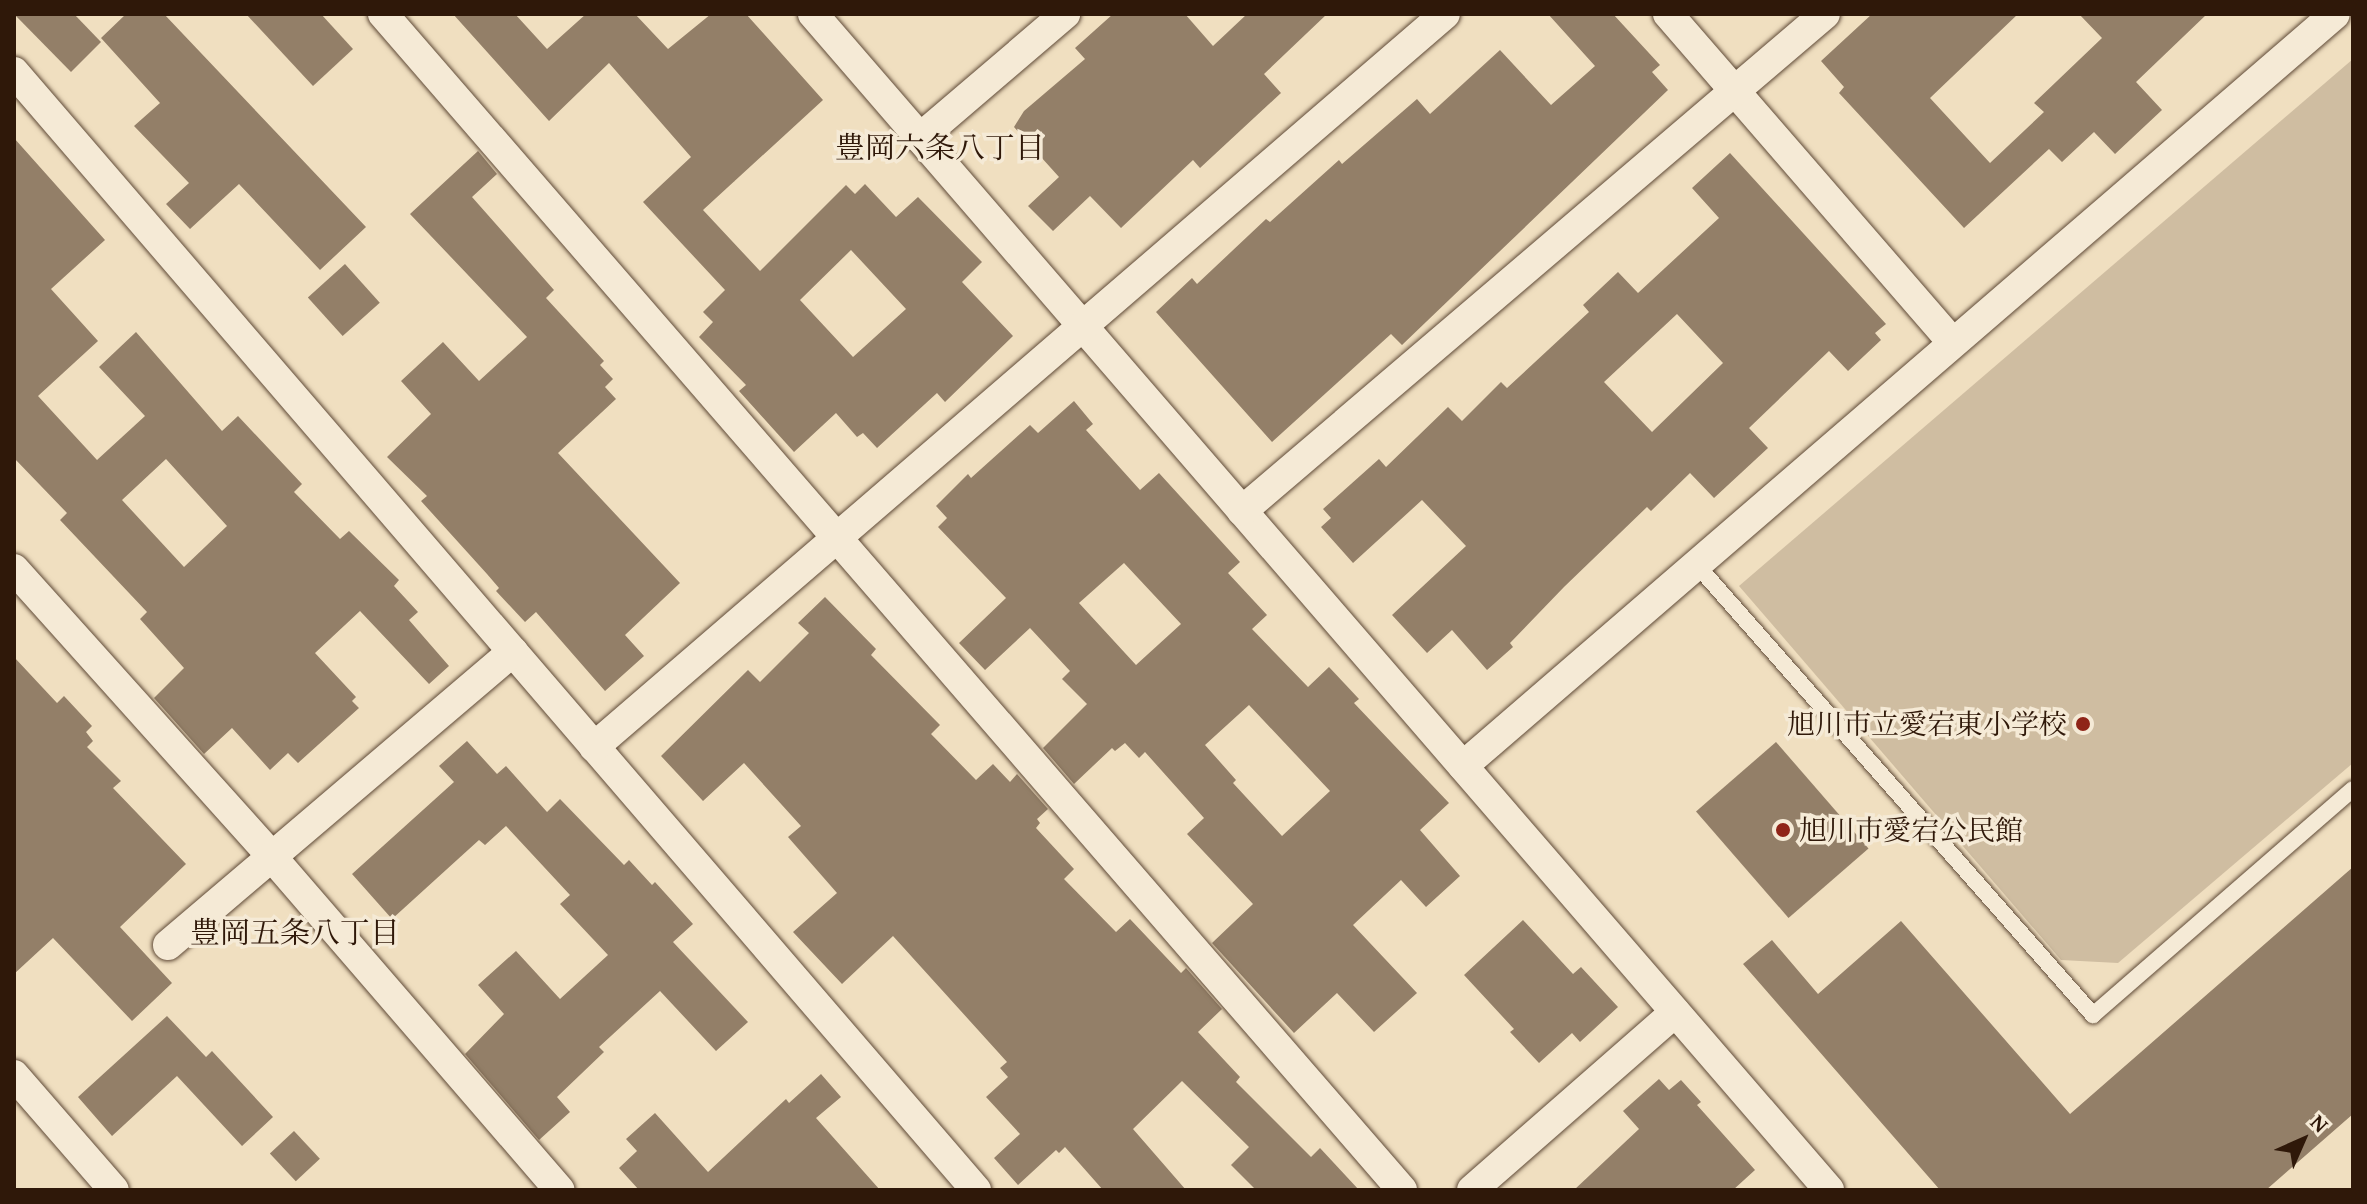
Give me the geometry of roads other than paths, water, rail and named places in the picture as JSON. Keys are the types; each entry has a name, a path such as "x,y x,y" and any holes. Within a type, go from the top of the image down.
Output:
{"street":[{"path":"383,14 1402,1190"},
{"path":"813,14 1829,1190"},
{"path":"920,138 1065,14"},
{"path":"594,747 1445,14"},
{"path":"1668,14 1952,342"},
{"path":"1242,511 1825,14"},
{"path":"1463,766 2335,14"},
{"path":"14,72 976,1190"},
{"path":"14,569 272,857 559,1190"},
{"path":"168,945 513,651"},
{"path":"1472,1190 1675,1012"},
{"path":"14,1075 114,1190"}],"lane":[{"path":"1696,564 2093,1015 2353,789"}],"place":[{"name":"旭川市立愛宕東小学校","path":"2083,724"},
{"name":"旭川市愛宕公民館","path":"1783,830"}],"district":[{"name":"豊岡六条八丁目","path":"940,147"},
{"name":"豊岡五条八丁目","path":"295,932"}]}
